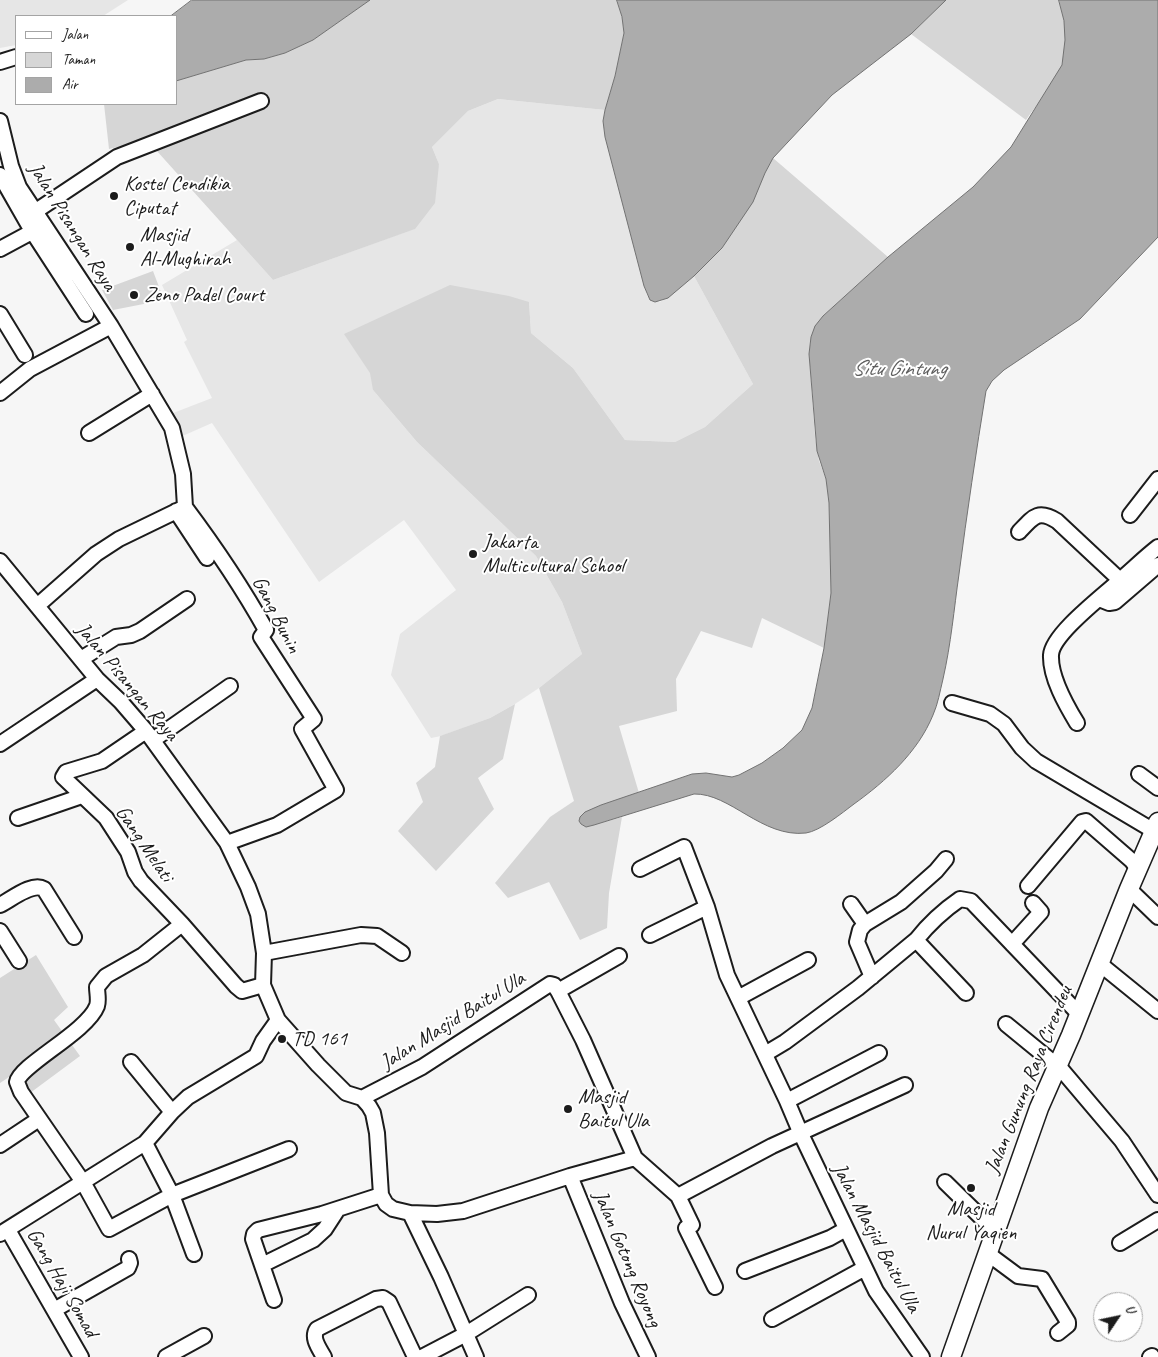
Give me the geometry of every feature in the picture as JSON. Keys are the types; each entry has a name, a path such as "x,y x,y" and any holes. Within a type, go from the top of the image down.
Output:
{"street":[{"path":"0,62 15,57"},
{"path":"36,211 116,157 261,101"},
{"name":"Jalan Pisangan Raya","path":"0,121 14,177 111,326 172,428 183,474 181,509"},
{"path":"0,175 32,231 86,314"},
{"path":"0,249 45,224"},
{"path":"41,244 54,237"},
{"path":"0,314 25,355"},
{"path":"0,393 30,368 111,326"},
{"path":"89,433 152,394"},
{"path":"1130,515 1158,479"},
{"path":"37,606 96,554 119,539 181,509 207,558"},
{"name":"Gang Bunin","path":"181,509 225,563 266,630 261,638 314,719 302,729 336,790 278,825 227,843"},
{"path":"1019,532 1034,517 1040,514 1048,516 1057,521 1120,580"},
{"path":"1076,723 1056,681 1051,655 1054,644 1089,606 1158,547"},
{"name":"Jalan Pisangan Raya","path":"0,561 97,679 121,702 149,736 227,843 255,906 264,954 263,986 278,1020"},
{"path":"1099,599 1109,603 1115,602 1158,565"},
{"path":"81,659 116,637 131,635 140,631 187,599"},
{"path":"0,744 97,679"},
{"path":"149,736 230,686"},
{"path":"952,703 990,714 1004,724 1022,748 1036,762 1156,826"},
{"name":"Gang Melati","path":"149,736 102,760 64,772 63,777 106,818 118,834 141,881 182,924 236,986 242,990 263,986"},
{"path":"1139,774 1158,788"},
{"path":"18,818 82,796"},
{"path":"1028,886 1082,822 1086,821 1132,861 1138,869"},
{"name":"Jalan Gunung Raya Cirendeu","path":"950,1357 1030,1132 1156,826"},
{"name":"Jalan Masjid Baitul Ula","path":"640,869 684,847 707,907 727,975 801,1134 865,1268 892,1316 922,1357"},
{"path":"872,976 857,942 858,935 865,924 901,902 936,871 946,859"},
{"path":"0,905 33,887 41,887 74,936"},
{"path":"1129,888 1158,917"},
{"path":"765,1054 785,1042 872,976 916,940 923,931 960,899 971,901 1079,1014"},
{"path":"1012,944 1041,912 1033,903"},
{"path":"851,904 865,924"},
{"path":"650,935 707,907"},
{"path":"182,924 143,955 106,976 97,987 98,1004 86,1021 18,1077 17,1085 83,1182 109,1229 172,1195 289,1149"},
{"path":"0,931 19,961"},
{"path":"264,954 361,935 377,936 402,954"},
{"path":"916,940 966,993"},
{"path":"558,991 620,956"},
{"path":"738,998 808,960"},
{"path":"1100,964 1158,1011"},
{"name":"Jalan Masjid Baitul Ula","path":"362,1098 422,1067 550,984 554,985 583,1040 635,1158 678,1196"},
{"path":"4,1232 144,1143 172,1112 202,1088 256,1056 263,1041 278,1020 346,1093 362,1098 373,1113 377,1133 382,1195 386,1204 393,1209 410,1213 437,1214 463,1211 570,1176 635,1158"},
{"path":"1006,1024 1058,1065 1122,1141 1158,1195"},
{"path":"787,1101 879,1052"},
{"path":"131,1062 172,1112"},
{"path":"715,1288 686,1228 692,1225 678,1196 772,1146 905,1085"},
{"path":"0,1145 39,1119"},
{"path":"144,1143 172,1195 194,1254"},
{"name":"Jalan Gotong Royong","path":"570,1176 619,1296 648,1357"},
{"path":"946,1182 995,1231"},
{"path":"274,1300 254,1239 254,1234 258,1230 338,1209 382,1195"},
{"path":"262,1265 313,1240 325,1229 338,1209"},
{"path":"410,1213 476,1357"},
{"path":"1120,1243 1158,1220"},
{"path":"745,1271 846,1230"},
{"name":"Gang Haji Somad","path":"4,1232 54,1310 81,1357"},
{"path":"987,1253 1018,1276 1044,1281 1068,1322 1068,1325 1058,1333"},
{"path":"54,1310 128,1268 130,1259"},
{"path":"772,1318 865,1268"},
{"path":"422,1357 466,1334 528,1296"},
{"path":"324,1357 315,1340 314,1333 317,1329 376,1299 382,1298 389,1302 415,1357"},
{"path":"166,1357 204,1336"}],"shaded area":[{"path":"0,0 128,0 105,15 15,15 15,45 0,48"},
{"path":"498,99 605,110 603,121 605,137 647,295 660,302 694,276 753,384 705,427 675,442 625,440 573,368 531,333 529,302 373,390 417,442 536,556 562,602 582,654 539,688 490,718 431,738 391,675 400,634 456,590 404,520 319,582 212,423 178,438 168,415 212,398 184,342 187,340 162,285 237,240 273,280 414,229 439,164 432,147 468,111"}],"green space":[{"path":"370,0 617,0 624,33 615,76 605,110 498,99 468,111 432,147 439,164 435,203 415,229 273,280 147,140 109,149 104,105 178,105 178,80 246,60 264,59 285,53 313,40"},
{"path":"946,0 1059,0 1066,32 1064,58 1055,79 1026,120 911,34"},
{"path":"773,158 888,257 823,316 811,337 809,354 815,436 819,461 826,479 829,503 831,593 824,648 762,618 752,648 701,631 676,679 677,711 619,726 639,793 601,805 579,821 586,827 622,817 609,893 607,928 580,940 549,882 508,898 495,883 550,817 574,801 539,688 582,654 562,602 536,556 417,442 373,390 370,373 344,334 450,285 509,296 529,302 531,333 573,368 625,440 675,442 705,427 753,384 694,276 722,248"},
{"name":"Zeno Padel Court","path":"153,271 164,300 113,310 102,290"},
{"path":"515,704 503,759 478,778 494,809 436,871 398,831 423,802 416,783 435,767 440,736 490,718"},
{"path":"36,955 68,1007 54,1020 80,1056 26,1096 9,1077 0,1083 0,978"}],"water":[{"path":"192,0 370,0 313,40 285,53 264,59 246,60 178,80 178,15 172,15"},
{"path":"617,0 946,0 911,34 832,95 773,158 753,202 722,248 694,276 668,298 655,302 650,300 644,286 605,137 603,121 605,110 615,76 624,33"},
{"name":"Situ Gintung","path":"1059,0 1158,0 1158,237 1080,319 1004,370 992,381 986,391 948,653 938,702 927,729 910,753 889,775 837,817 812,832 790,833 775,829 721,800 694,794 586,827 579,821 585,812 692,774 706,773 732,777 739,775 762,763 783,748 802,730 812,708 824,648 831,593 829,503 826,479 817,451 809,354 811,337 815,326 823,316 888,257 973,187 1011,147 1062,65 1065,40 1064,21"}],"place":[{"name":"Kostel Cendikia Ciputat","path":"114,196"},
{"name":"Masjid Al-Mughirah","path":"130,247"},
{"name":"Zeno Padel Court","path":"134,295"},
{"name":"Jakarta Multicultural School","path":"473,554"},
{"name":"TD 161","path":"282,1039"},
{"name":"Masjid Baitul Ula","path":"568,1109"},
{"name":"Masjid Nurul Yaqien","path":"971,1188"}]}
